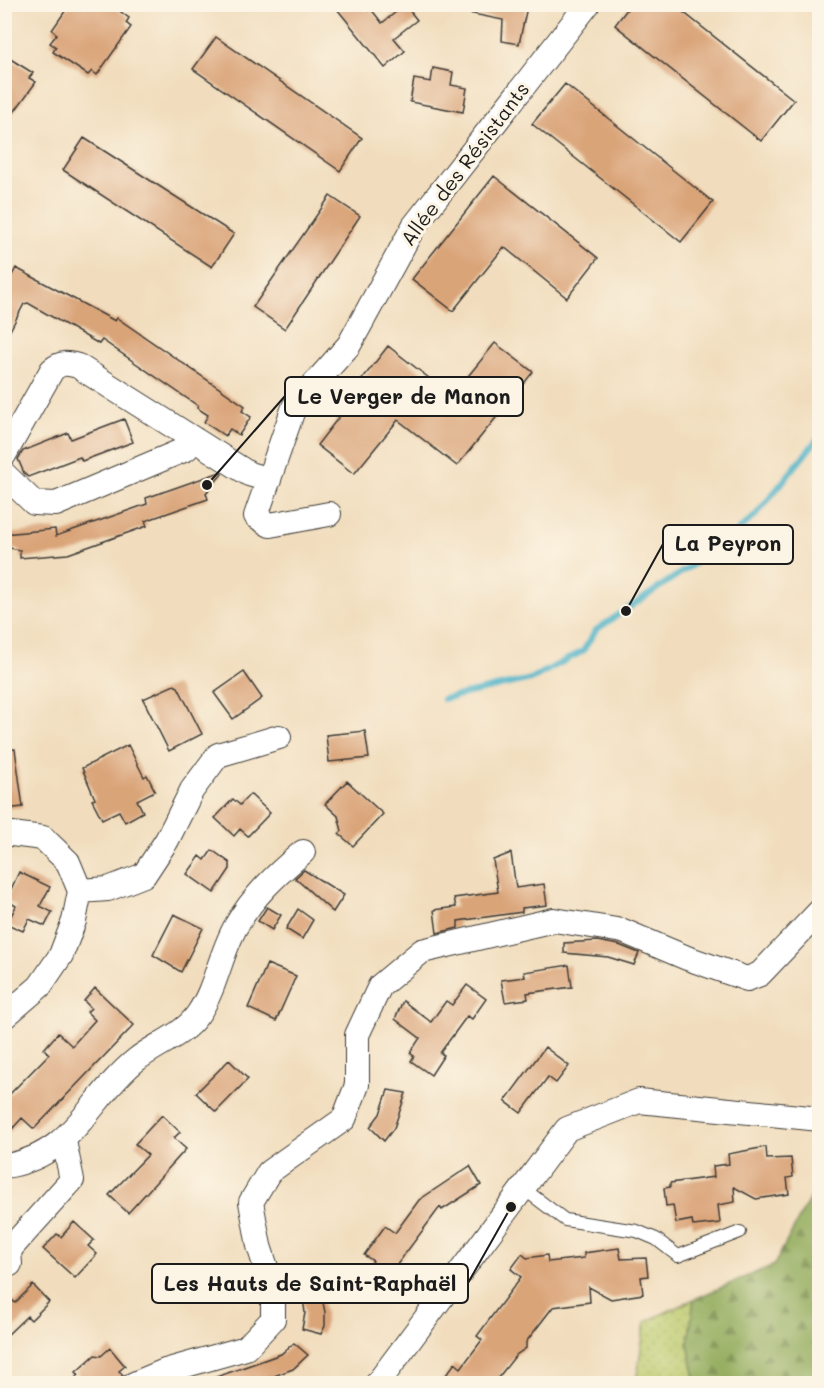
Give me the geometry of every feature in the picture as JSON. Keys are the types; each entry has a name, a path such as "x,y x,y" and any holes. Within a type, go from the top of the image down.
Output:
{"street":[{"name":"Allée des Résistants","path":"328,514 270,525 256,516 294,407 349,345 414,226 588,4"},
{"path":"194,439 186,449 56,504 34,502 5,471 52,370 59,364 78,366 194,439 249,474 269,480"},
{"path":"80,891 108,889 144,875 167,840 192,790 218,754 279,737"},
{"path":"4,833 44,838 68,862 80,891 74,921 61,955 40,986 4,1017"},
{"path":"4,1166 40,1156 64,1141 136,1060 186,1028 198,1015 236,926 267,883 303,852"},
{"path":"134,1383 165,1371 246,1348 273,1319 273,1289 259,1246 251,1202 269,1172 344,1119 357,1085 357,1035 380,986 422,951 554,920 623,931 687,958 747,979 760,974 819,911"},
{"path":"377,1383 524,1189 567,1128 639,1101 819,1119"},
{"path":"8,1255 72,1180 64,1141"}],"lane":[{"path":"524,1189 565,1220 637,1231 656,1239 678,1256 740,1232"}],"green space":[{"path":"819,1181 819,1383 696,1383 688,1344 694,1299 774,1265"},
{"path":"694,1299 688,1344 696,1383 636,1384 645,1322"}],"building":[{"path":"70,4 110,4 129,18 126,23 131,27 97,75 92,71 88,75 53,52 56,47 50,43 57,34 52,30"},
{"path":"333,4 362,4 368,11 371,9 382,23 405,5 417,20 394,38 405,51 385,68"},
{"path":"469,4 527,7 519,44 502,41 503,20 468,13"},
{"path":"631,4 673,4 794,100 761,141 615,25"},
{"path":"216,37 362,138 340,171 193,69"},
{"path":"4,55 33,73 29,78 36,82 4,126"},
{"path":"433,68 453,72 451,85 467,88 463,112 410,102 414,79 431,82"},
{"path":"565,84 713,202 681,242 532,124"},
{"path":"84,138 234,234 212,267 63,170"},
{"path":"494,176 598,258 567,298 504,247 453,311 412,279"},
{"path":"330,196 360,216 285,329 253,307"},
{"path":"16,268 115,321 117,318 245,406 242,411 251,417 239,435 230,429 225,436 204,422 208,415 197,408 198,406 102,340 99,344 28,303 24,304 4,342 4,290"},
{"path":"495,343 533,372 457,466 398,420 354,474 317,445 360,390 356,387 388,346 452,396"},
{"path":"124,419 133,442 82,461 80,457 28,477 24,473 18,459 23,451 68,433 71,439"},
{"path":"220,472 222,474 206,493 208,499 145,521 147,526 68,554 20,558 20,550 4,547 4,534 55,529 56,536 147,504 146,498"},
{"path":"244,672 262,698 233,719 214,693"},
{"path":"174,685 178,687 202,734 169,751 143,699"},
{"path":"365,731 369,758 329,762 326,735"},
{"path":"128,745 144,777 147,775 155,791 137,800 143,812 125,822 119,811 102,819 92,800 95,799 82,768"},
{"path":"15,749 23,807 4,809 4,750"},
{"path":"347,781 383,814 353,846 339,834 342,831 338,816 325,804"},
{"path":"250,794 270,813 248,836 240,829 234,836 215,818 233,799 240,805"},
{"path":"212,850 230,863 230,869 214,893 187,874 200,856 205,860"},
{"path":"511,853 516,888 544,884 547,905 522,908 522,912 458,921 458,928 437,933 434,910 456,907 454,898 498,892 493,860"},
{"path":"304,870 344,895 333,912 295,878"},
{"path":"19,872 50,887 40,906 52,912 45,926 29,919 23,931 7,924 16,906 6,900"},
{"path":"267,907 281,915 272,930 258,921"},
{"path":"298,909 313,920 302,939 286,929"},
{"path":"174,914 203,928 181,972 153,955"},
{"path":"597,941 619,945 639,953 634,965 608,957 564,953 564,943"},
{"path":"267,964 296,976 276,1021 248,1008"},
{"path":"569,965 572,987 527,993 528,999 505,1002 501,980 525,977 524,972"},
{"path":"467,985 486,999 472,1019 467,1016 440,1053 444,1055 431,1075 411,1061 414,1056 410,1053 420,1038 395,1019 403,1001 431,1022 446,1001 452,1005"},
{"path":"95,988 134,1025 34,1129 22,1118 4,1138 4,1100 49,1054 44,1049 58,1033 72,1046 95,1020 87,1012 91,1008 84,1001"},
{"path":"545,1047 569,1066 556,1083 548,1077 521,1113 505,1101"},
{"path":"229,1060 248,1079 216,1112 196,1093"},
{"path":"388,1090 406,1093 394,1128 384,1141 370,1127 380,1114"},
{"path":"162,1115 180,1132 174,1138 186,1149 128,1213 109,1195 148,1155 135,1144"},
{"path":"766,1147 767,1159 791,1158 793,1177 787,1178 789,1194 756,1199 734,1187 735,1202 718,1205 720,1223 693,1226 692,1220 676,1223 673,1205 666,1206 664,1188 670,1187 670,1183 714,1177 713,1166 729,1164 728,1154"},
{"path":"470,1166 481,1185 442,1210 440,1207 393,1270 401,1276 389,1292 364,1274 373,1261 364,1255 385,1226 395,1233 419,1200"},
{"path":"74,1222 94,1240 88,1246 97,1254 75,1278 43,1249 57,1234 61,1237"},
{"path":"619,1248 621,1259 646,1258 648,1276 641,1277 643,1294 611,1299 589,1287 590,1302 553,1307 526,1342 526,1348 516,1355 494,1383 440,1383 455,1363 461,1368 482,1340 477,1336 521,1277 511,1269 522,1254 527,1258 547,1255 548,1262 584,1258 584,1253"},
{"path":"318,1279 325,1312 325,1326 321,1334 302,1329 305,1313 301,1283"},
{"path":"33,1285 49,1302 31,1320 27,1316 4,1338 4,1292 15,1303"},
{"path":"294,1343 308,1355 293,1369 255,1383 208,1383 208,1380 281,1354"},
{"path":"110,1348 125,1366 119,1371 123,1375 114,1383 68,1383 79,1375 76,1372 95,1355 101,1356"}],"waterway":[{"path":"443,699 531,679 583,651 596,630 716,549 755,516 820,436"}],"place":[{"name":"Le Verger de Manon","path":"207,485"},
{"name":"La Peyron","path":"626,611"},
{"name":"Les Hauts de Saint-Raphaël","path":"511,1207"}]}
